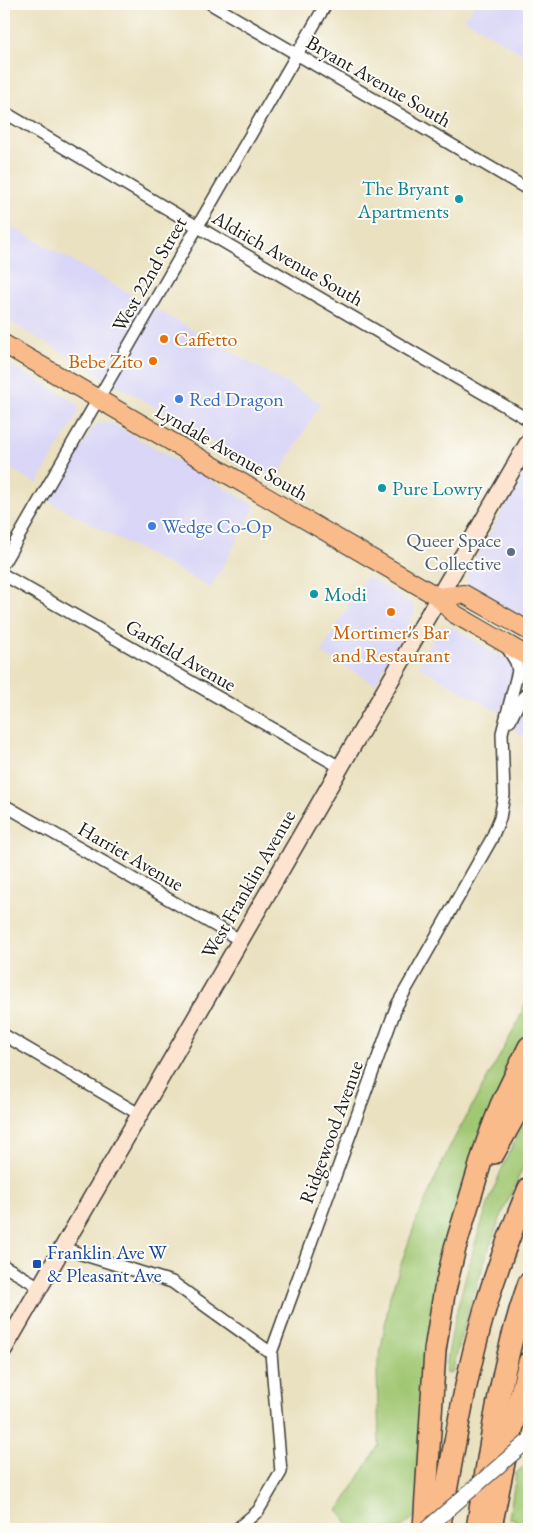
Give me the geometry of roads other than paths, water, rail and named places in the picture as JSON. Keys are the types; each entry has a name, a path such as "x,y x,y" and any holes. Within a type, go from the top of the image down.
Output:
{"highway":[{"path":"425,1529 435,1350 444,1294 455,1248 486,1145 501,1105 529,1047"},
{"path":"444,1294 466,1222 483,1177 529,1090"},
{"path":"440,1529 460,1411 482,1318 506,1247 529,1188"},
{"path":"478,1529 492,1434 503,1377 529,1283"},
{"path":"491,1529 529,1362"}],"main road":[{"name":"Lyndale Avenue South","path":"4,344 438,597 453,613 529,657"},
{"name":"West Franklin Avenue","path":"4,1349 529,441"},
{"path":"438,597 464,594 529,631"}],"street":[{"name":"Bryant Avenue South","path":"211,4 529,190"},
{"name":"West 22nd Street","path":"4,562 326,4"},
{"name":"Aldrich Avenue South","path":"4,112 197,227 529,420"},
{"name":"Garfield Avenue","path":"4,575 340,767"},
{"name":"Ridgewood Avenue","path":"237,1529 258,1511 281,1472 271,1353 397,1005 491,840 500,818 504,795 503,727 518,671 516,662 504,643"},
{"name":"Ridgewood Avenue","path":"502,754 511,718 519,702 529,691"},
{"name":"Harriet Avenue","path":"4,805 240,940"},
{"path":"4,1035 139,1114"},
{"path":"62,1248 172,1282 271,1353"},
{"path":"4,1266 40,1287"},
{"path":"425,1529 529,1440"}],"place":[{"name":"The Bryant Apartments","path":"459,199"},
{"name":"Caffetto","path":"164,339"},
{"name":"Bebe Zito","path":"153,361"},
{"name":"Red Dragon","path":"179,399"},
{"name":"Pure Lowry","path":"382,488"},
{"name":"Wedge Co-Op","path":"152,526"},
{"name":"Queer Space Collective","path":"511,552"},
{"name":"Modi","path":"314,594"},
{"name":"Mortimer's Bar and Restaurant","path":"391,612"},
{"name":"Franklin Ave W & Pleasant Ave","path":"37,1264"}]}
